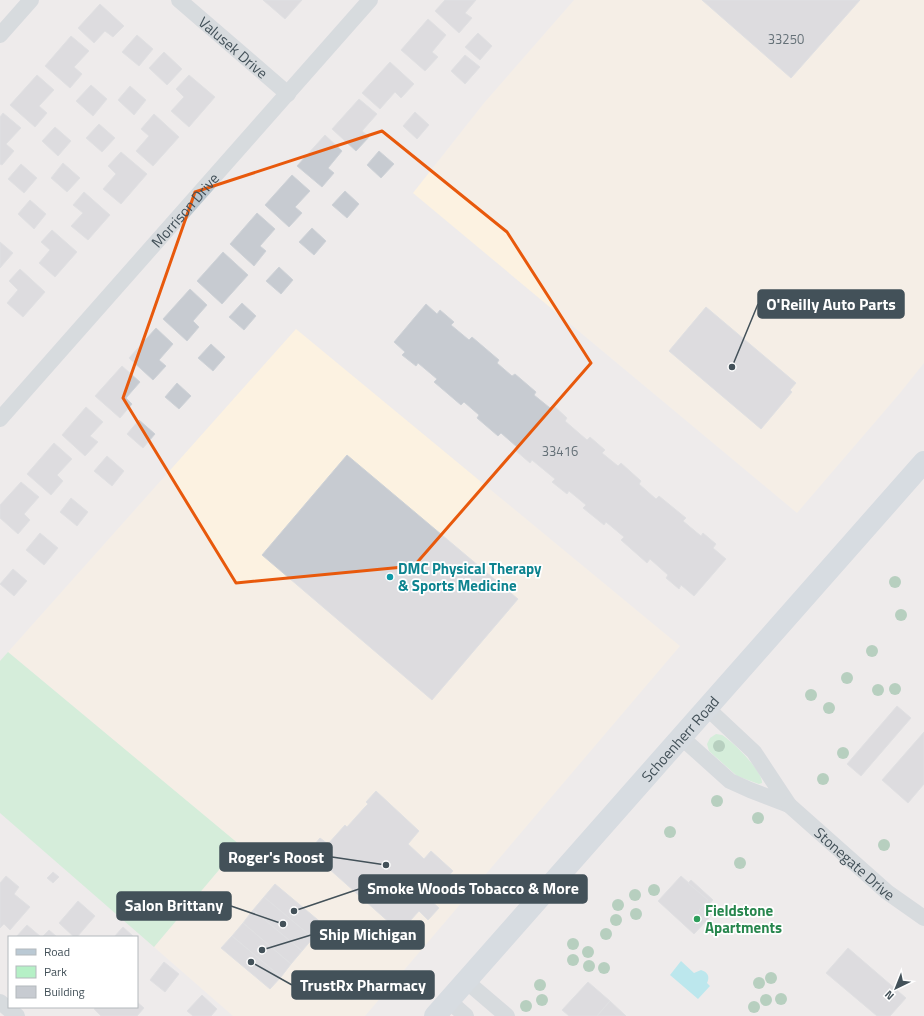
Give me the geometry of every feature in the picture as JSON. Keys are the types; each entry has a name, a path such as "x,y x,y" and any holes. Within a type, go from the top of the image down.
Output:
{"main road":[{"name":"Schoenherr Road","path":"442,1008 924,462"}],"street":[{"path":"0,35 30,0"},
{"name":"Valusek Drive","path":"179,0 288,94"},
{"name":"Morrison Drive","path":"0,419 370,0"},
{"name":"Stonegate Drive","path":"707,708 754,752 789,805 887,892 924,918"},
{"name":"Stonegate Drive","path":"681,738 730,781 789,805"},
{"path":"466,981 507,1016"},
{"path":"0,1002 17,1016"},
{"path":"442,1008 466,1016"}],"highlighted area":[{"path":"382,131 507,232 591,363 414,566 236,583 123,398 195,192"}],"shaded area":[{"path":"574,0 924,0 924,363 797,513 413,193 484,103"},
{"path":"296,329 680,646 365,1016 233,1016 154,947 239,845 8,652"}],"green space":[{"path":"8,652 240,845 154,947 0,813 0,661"},
{"path":"716,734 727,738 746,757 758,771 762,783 759,784 737,776 709,751 707,744 710,738"}],"water":[{"path":"681,961 694,973 701,970 708,975 707,983 710,986 698,999 670,975"}],"building":[{"path":"263,0 302,0 285,19"},
{"path":"445,0 476,0 465,13 472,18 459,33 435,11"},
{"path":"702,0 860,0 791,78"},
{"path":"100,4 124,26 113,37 105,31 94,43 78,28"},
{"path":"428,19 446,35 432,52 438,57 425,71 401,50"},
{"path":"478,33 492,46 480,60 465,47"},
{"path":"137,35 153,49 139,66 122,52"},
{"path":"71,36 89,51 74,67 82,74 70,88 45,66"},
{"path":"164,52 182,69 167,85 149,68"},
{"path":"465,55 480,67 465,84 451,71"},
{"path":"390,62 414,84 401,98 395,92 380,109 362,93"},
{"path":"37,75 54,90 39,106 47,113 35,127 10,105"},
{"path":"189,75 215,97 189,127 171,111 184,97 176,89"},
{"path":"91,85 107,99 93,116 76,101"},
{"path":"130,86 146,100 134,115 118,100"},
{"path":"359,99 377,114 362,131 369,137 356,151 332,129"},
{"path":"415,112 429,125 417,139 403,126"},
{"path":"3,113 21,128 6,144 14,151 2,165 0,164 0,117"},
{"path":"154,114 179,137 153,166 136,151 149,136 141,129"},
{"path":"99,124 115,138 102,152 86,138"},
{"path":"55,127 71,141 58,156 42,141"},
{"path":"325,135 342,151 328,168 334,173 322,187 297,166"},
{"path":"379,151 394,164 381,178 367,165"},
{"path":"121,152 147,174 121,204 103,189 116,174 108,166"},
{"path":"63,163 80,178 67,192 51,178"},
{"path":"21,164 37,178 24,193 8,179"},
{"path":"292,175 310,191 295,207 302,213 289,227 265,205"},
{"path":"345,191 359,204 347,218 332,205"},
{"path":"84,192 110,215 88,240 71,226 83,213 73,205"},
{"path":"30,200 46,214 34,229 18,214"},
{"path":"257,213 275,229 260,246 266,251 254,266 230,244"},
{"path":"312,228 326,241 314,255 299,242"},
{"path":"52,230 77,252 55,277 39,263 50,250 41,242"},
{"path":"0,242 13,253 0,268"},
{"path":"223,252 248,275 222,304 197,281"},
{"path":"279,267 293,280 281,294 266,281"},
{"path":"20,269 45,292 23,317 7,303 18,290 9,281"},
{"path":"190,289 207,305 193,321 199,327 187,341 163,319"},
{"path":"242,303 256,316 244,330 229,317"},
{"path":"426,304 437,314 440,310 454,322 451,325 469,340 472,337 499,360 497,363 512,376 515,374 536,392 534,395 550,408 553,405 567,418 565,421 587,440 590,437 605,450 602,453 618,466 621,463 641,481 639,484 656,499 659,496 686,518 683,521 701,536 703,533 716,544 713,548 726,559 694,596 681,585 679,589 666,578 668,575 650,559 647,563 621,540 624,537 606,522 604,525 583,508 586,505 569,491 567,494 552,482 555,479 532,460 530,463 515,450 517,447 501,433 498,436 477,418 479,415 464,402 461,405 434,382 437,379 418,363 416,366 402,355 405,352 394,342"},
{"path":"706,307 796,383 790,390 792,392 761,429 669,351"},
{"path":"156,328 173,344 159,360 166,366 153,380 129,358"},
{"path":"211,344 225,357 213,371 198,358"},
{"path":"122,366 140,382 126,398 132,404 120,418 95,396"},
{"path":"177,383 191,396 179,409 165,397"},
{"path":"86,407 103,422 90,436 98,442 85,456 62,435"},
{"path":"139,420 155,434 143,448 127,434"},
{"path":"54,443 72,459 57,475 63,481 51,495 27,474"},
{"name":"DMC Physical Therapy & Sports Medicine","path":"347,455 518,599 432,700 262,555"},
{"path":"107,456 124,471 112,486 94,471"},
{"path":"21,482 39,497 24,514 30,520 18,534 0,518 0,505"},
{"path":"71,498 88,512 77,526 60,512"},
{"path":"40,533 58,548 44,565 26,550"},
{"path":"13,569 27,581 14,596 0,584"},
{"path":"897,706 911,718 861,776 847,764"},
{"path":"924,732 924,784 908,803 882,780"},
{"path":"376,791 419,831 408,844 424,859 431,851 453,871 428,898 439,908 428,920 419,911 400,932 309,851 320,838 328,844 345,825 347,827 368,804 366,802"},
{"path":"53,872 59,877 53,883 47,878"},
{"path":"6,876 19,887 14,894 30,907 10,930 4,924 0,928 0,883"},
{"path":"681,876 708,900 699,910 709,918 694,934 658,901"},
{"path":"691,880 713,900 705,909 711,915 709,918 699,910 708,900 688,883"},
{"path":"275,884 324,925 313,938 264,897"},
{"path":"264,897 313,938 302,951 253,910"},
{"path":"78,901 95,916 78,936 73,936 59,923"},
{"path":"253,910 302,951 291,964 243,923"},
{"path":"243,923 291,964 281,977 232,936"},
{"path":"27,925 40,936 17,936"},
{"path":"123,927 133,936 115,936"},
{"path":"49,930 56,936 43,936"},
{"path":"232,936 281,977 270,989 221,948"},
{"path":"848,948 906,998 890,1016 877,1016 826,973"},
{"path":"164,962 179,974 165,992 150,980"},
{"path":"588,982 610,1001 597,1016 569,1016 562,1010"},
{"path":"202,995 217,1009 211,1016 193,1016 187,1011"},
{"path":"610,1001 626,1016 597,1016"},
{"path":"138,1003 144,1008 137,1016 101,1016 94,1009 138,1008"}],"place":[{"name":"O'Reilly Auto Parts","path":"732,367"},
{"name":"DMC Physical Therapy & Sports Medicine","path":"390,577"},
{"name":"Roger's Roost","path":"386,865"},
{"name":"Smoke Woods Tobacco & More","path":"294,911"},
{"name":"Fieldstone Apartments","path":"697,919"},
{"name":"Salon Brittany","path":"283,924"},
{"name":"Ship Michigan","path":"262,950"},
{"name":"TrustRx Pharmacy","path":"251,962"}]}
